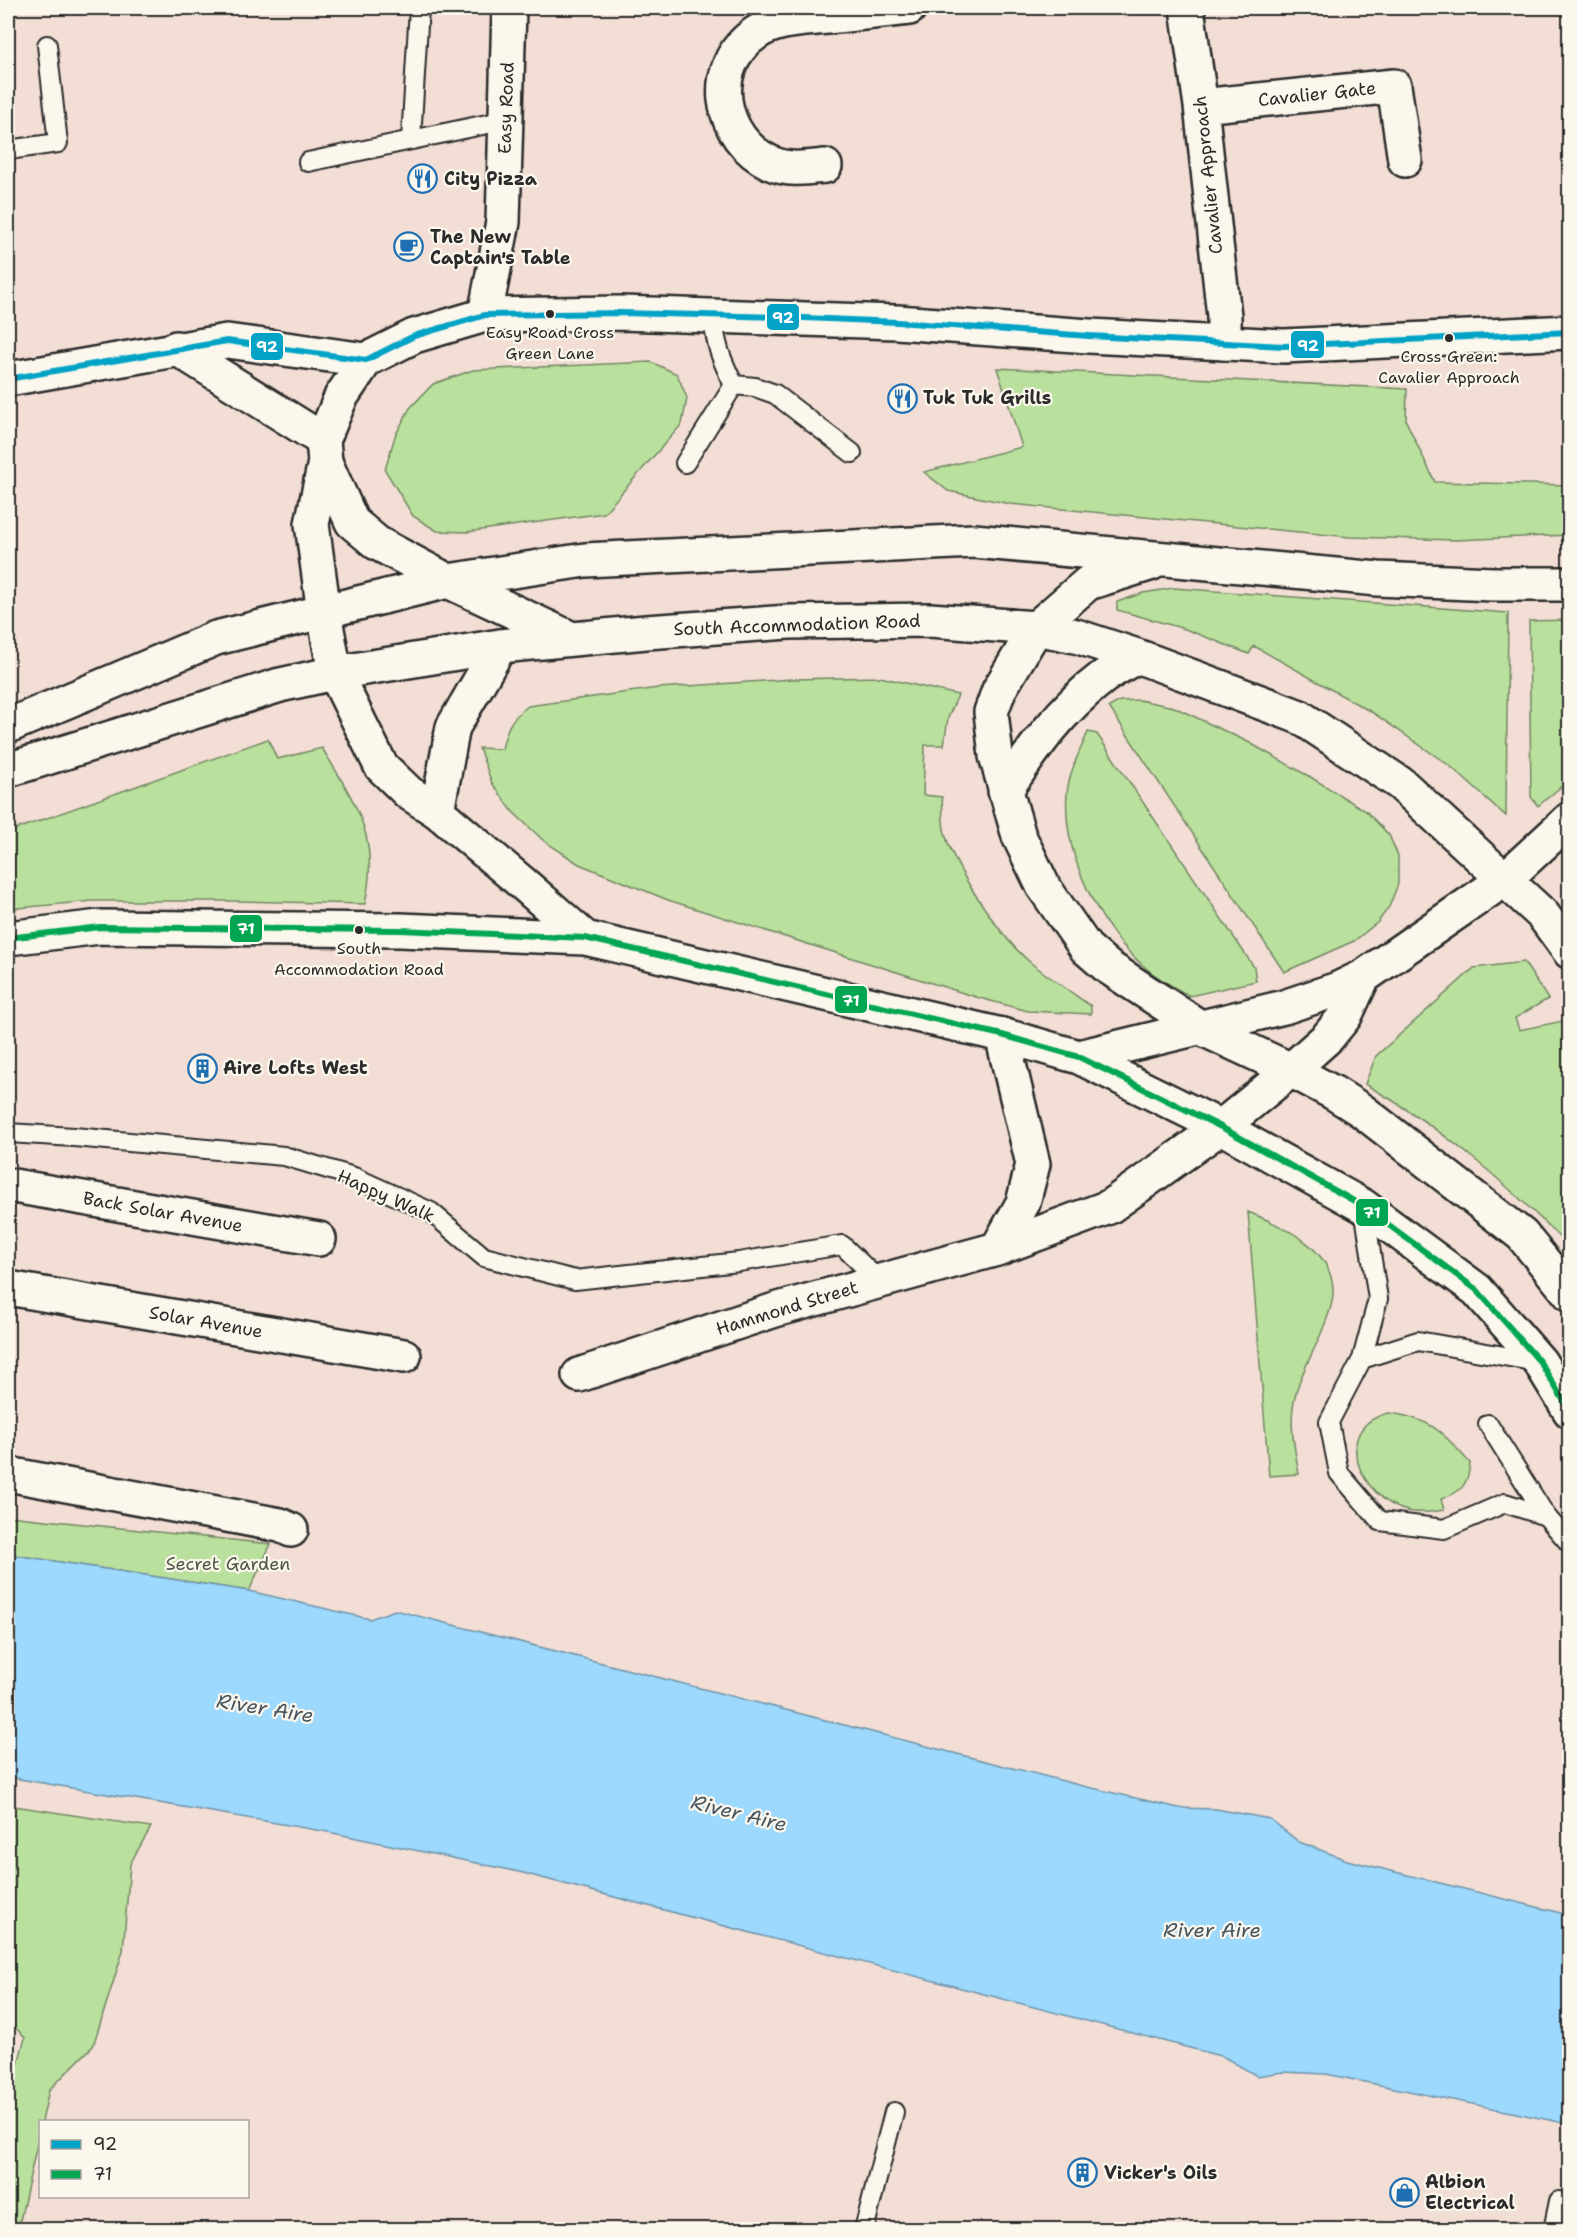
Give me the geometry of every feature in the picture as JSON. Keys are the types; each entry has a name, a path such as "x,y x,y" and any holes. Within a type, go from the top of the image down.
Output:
{"main road":[{"name":"Easy Road","path":"485,315 503,222 509,8"},
{"path":"825,166 796,169 774,164 753,153 737,136 727,115 724,92 729,69 740,48 775,15 909,8"},
{"name":"Cavalier Approach","path":"1187,8 1201,106 1224,316 1224,343"},
{"name":"Cavalier Gate","path":"1201,106 1394,86 1405,160"},
{"path":"585,938 437,811 410,793 381,766 335,673 312,524 324,451 341,397 366,360 414,336 485,315 621,313 897,322 1284,346 1569,332"},
{"path":"8,379 176,348 227,341 366,360"},
{"path":"176,348 324,451 351,522 377,543 448,581 573,639"},
{"path":"8,726 216,638 448,581 585,560 974,541 1378,579 1493,584 1569,584"},
{"path":"1166,559 1088,583 1036,628 999,690 991,712 996,756 1019,836 1043,886 1086,948 1108,967 1201,1028 1291,1070 1361,1110 1522,1235 1569,1294"},
{"name":"South Accommodation Road","path":"8,770 245,695 335,673 500,646 646,632 789,622 930,620 1036,628 1076,636 1137,656 1300,717 1401,784 1543,915 1569,952"},
{"path":"437,811 453,727 500,646"},
{"path":"1005,791 1033,749 1057,719 1102,678 1137,656"},
{"path":"1079,1057 1309,1000 1363,977 1505,879 1569,819"},
{"path":"8,938 112,927 400,930 585,938 1002,1035 1079,1057 1221,1127 1364,1206 1477,1290 1540,1362 1569,1411"},
{"name":"Hammond Street","path":"579,1375 775,1310 997,1249 1109,1207 1221,1127 1328,1037 1345,1016 1363,977"},
{"path":"997,1249 1023,1203 1033,1164 1002,1035"},
{"name":"Back Solar Avenue","path":"8,1185 319,1239"},
{"name":"Solar Avenue","path":"8,1288 404,1356"},
{"path":"8,1474 280,1525 291,1530"}],"lane":[{"path":"411,140 419,8"},
{"path":"8,150 58,143 47,45"},
{"path":"308,162 506,120"},
{"path":"713,315 715,339 720,357 734,385"},
{"path":"734,385 754,387 775,394 852,453"},
{"path":"685,463 734,385"},
{"name":"Happy Walk","path":"8,1133 285,1156 354,1177 431,1212 484,1257 575,1280 739,1262 842,1245 879,1281"},
{"path":"1364,1206 1378,1299 1362,1359 1329,1422 1339,1473 1380,1521 1444,1529 1505,1503 1546,1516"},
{"path":"1362,1359 1418,1341 1540,1362"},
{"path":"1488,1424 1546,1516 1569,1544"},
{"path":"864,2229 894,2112"},
{"path":"1553,2229 1559,2201"}],"green space":[{"path":"651,362 677,374 687,398 682,424 604,513 467,532 437,531 413,516 385,470 395,436 410,408 433,384 473,370"},
{"path":"997,368 1407,389 1406,421 1435,482 1569,485 1569,535 1456,540 1350,537 1010,504 948,491 924,472 1022,447"},
{"path":"1174,588 1508,613 1506,816 1450,766 1373,713 1254,646 1249,654 1185,629 1117,610 1117,602 1143,593"},
{"path":"1569,620 1569,780 1538,806 1531,797 1529,621"},
{"path":"880,677 958,695 948,718 944,745 925,745 923,795 942,797 943,825 956,862 979,900 1006,937 1031,963 1091,1006 1091,1014 1028,1011 976,997 668,900 579,864 544,841 513,812 492,783 479,748 502,749 510,724 528,706 658,688 793,679"},
{"path":"1139,700 1174,707 1248,742 1366,811 1389,835 1398,856 1398,884 1389,907 1378,922 1354,941 1284,972 1109,707 1120,701"},
{"path":"1088,732 1097,734 1254,967 1256,981 1190,996 1147,969 1114,934 1087,890 1071,841 1067,817 1067,793 1070,778"},
{"path":"268,739 277,759 322,748 345,786 355,804 367,840 369,880 365,904 92,901 8,909 8,832"},
{"path":"1524,962 1548,999 1515,1018 1519,1030 1563,1021 1569,1032 1569,1247 1522,1200 1448,1138 1365,1084 1376,1056 1474,968"},
{"path":"1248,1212 1275,1223 1302,1239 1323,1260 1330,1273 1333,1288 1329,1312 1294,1401 1292,1428 1299,1474 1269,1476"},
{"path":"1389,1413 1427,1423 1444,1435 1470,1463 1468,1477 1463,1487 1454,1494 1441,1499 1444,1510 1421,1513 1407,1511 1391,1504 1376,1493 1365,1478 1358,1463 1356,1447 1360,1433 1370,1421"},
{"name":"Secret Garden","path":"8,1516 271,1544 249,1591 8,1554"},
{"path":"8,1805 151,1827 130,1864 123,1951 93,2046 49,2090 42,2120 39,2120 39,2135 18,2230 8,2229 8,2101 25,2038 8,2019"}],"water":[{"name":"River Aire","path":"8,1554 249,1591 370,1619 395,1610 1079,1785 1179,1808 1216,1809 1270,1819 1299,1842 1347,1860 1569,1915 1569,2124 1326,2074 1283,2072 1257,2076 1224,2057 519,1872 328,1832 8,1777"}],"transit line":[{"name":"92","path":"8,379 227,341 366,360 414,336 485,315 621,313 781,317 1284,346 1570,332"},
{"name":"71","path":"8,938 100,927 400,930 585,938 1002,1035 1079,1057 1221,1127 1363,1206 1477,1290 1540,1362 1570,1411"}],"place":[{"name":"City Pizza","path":"423,179"},
{"name":"The New Captain's Table","path":"409,247"},
{"name":"Easy Road Cross Green Lane","path":"550,314"},
{"name":"Cross Green: Cavalier Approach","path":"1449,338"},
{"name":"Tuk Tuk Grills","path":"902,398"},
{"name":"South Accommodation Road","path":"359,930"},
{"name":"Aire Lofts West","path":"202,1068"},
{"name":"Vicker's Oils","path":"1083,2173"},
{"name":"Albion Electrical","path":"1404,2192"}]}
